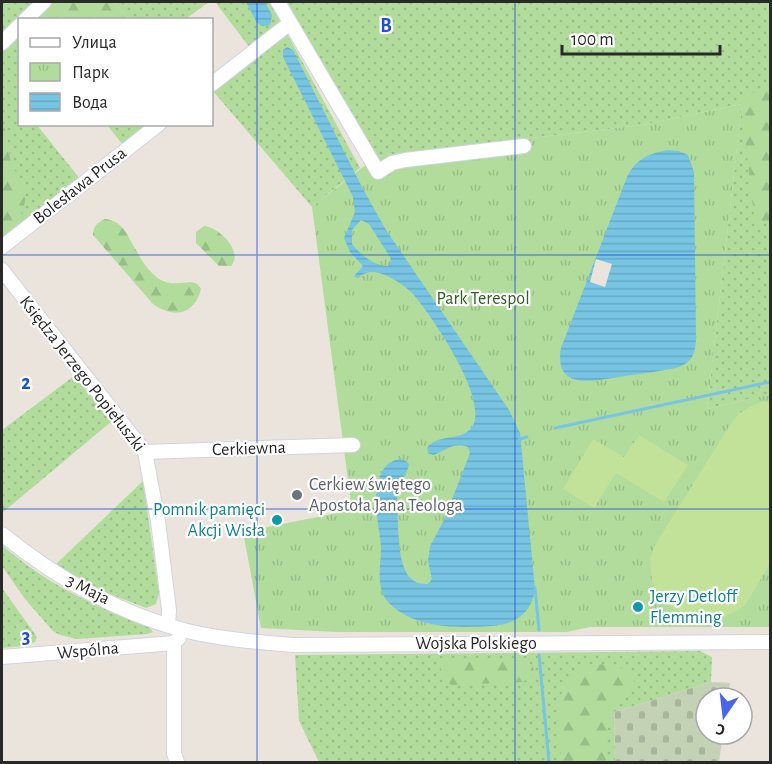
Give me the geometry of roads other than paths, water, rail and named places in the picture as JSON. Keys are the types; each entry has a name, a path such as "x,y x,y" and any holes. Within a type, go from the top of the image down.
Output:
{"street":[{"path":"28,18 44,2"},
{"path":"278,2 378,172 405,160 524,146"},
{"path":"213,83 290,23"},
{"path":"2,43 18,27"},
{"name":"Bolesława Prusa","path":"2,247 156,126"},
{"name":"Księdza Jerzego Popiełuszki","path":"2,270 146,452 158,521 169,610 168,625"},
{"name":"Cerkiewna","path":"146,452 353,446"},
{"name":"3 Maja","path":"2,534 32,558 68,581 106,601 183,630"},
{"path":"177,762 174,753 174,643 183,630"},
{"name":"Wojska Polskiego","path":"183,630 233,639 292,645 771,642"},
{"name":"Wspólna","path":"2,657 174,643"}],"water":[{"path":"246,2 265,2 272,15 270,25 262,26 257,23"},
{"path":"287,47 293,50 386,230 509,410 520,433 535,589 526,611 508,623 491,626 451,627 425,622 400,612 384,597 382,592 381,547 376,498 381,473 387,465 396,460 406,461 409,464 397,495 401,555 406,572 411,579 418,583 428,584 432,579 428,561 430,546 444,520 470,453 468,447 463,445 454,446 433,455 428,453 427,448 437,440 468,432 472,427 475,414 473,398 457,359 414,295 388,276 377,272 370,272 358,278 354,276 363,266 350,252 344,238 355,212 353,197 283,57 283,50","holes":["361,220 369,224 390,257 391,262 388,266 368,259 352,244 352,230"]},
{"path":"668,150 688,155 694,172 695,350 686,364 676,368 602,380 571,378 564,372 560,362 561,348 627,177 639,161 655,153"}],"waterway":[{"path":"555,428 770,382"},
{"path":"520,441 527,437"},
{"path":"535,588 539,630"},
{"path":"539,655 549,762"}],"place":[{"name":"Cerkiew świętego Apostoła Jana Teologa","path":"297,495"},
{"name":"Pomnik pamięci Akcji Wisła","path":"277,520"},
{"name":"Jerzy Detloff Flemming","path":"638,607"}],"park label":[{"name":"Park Terespol","path":"483,299"}]}
